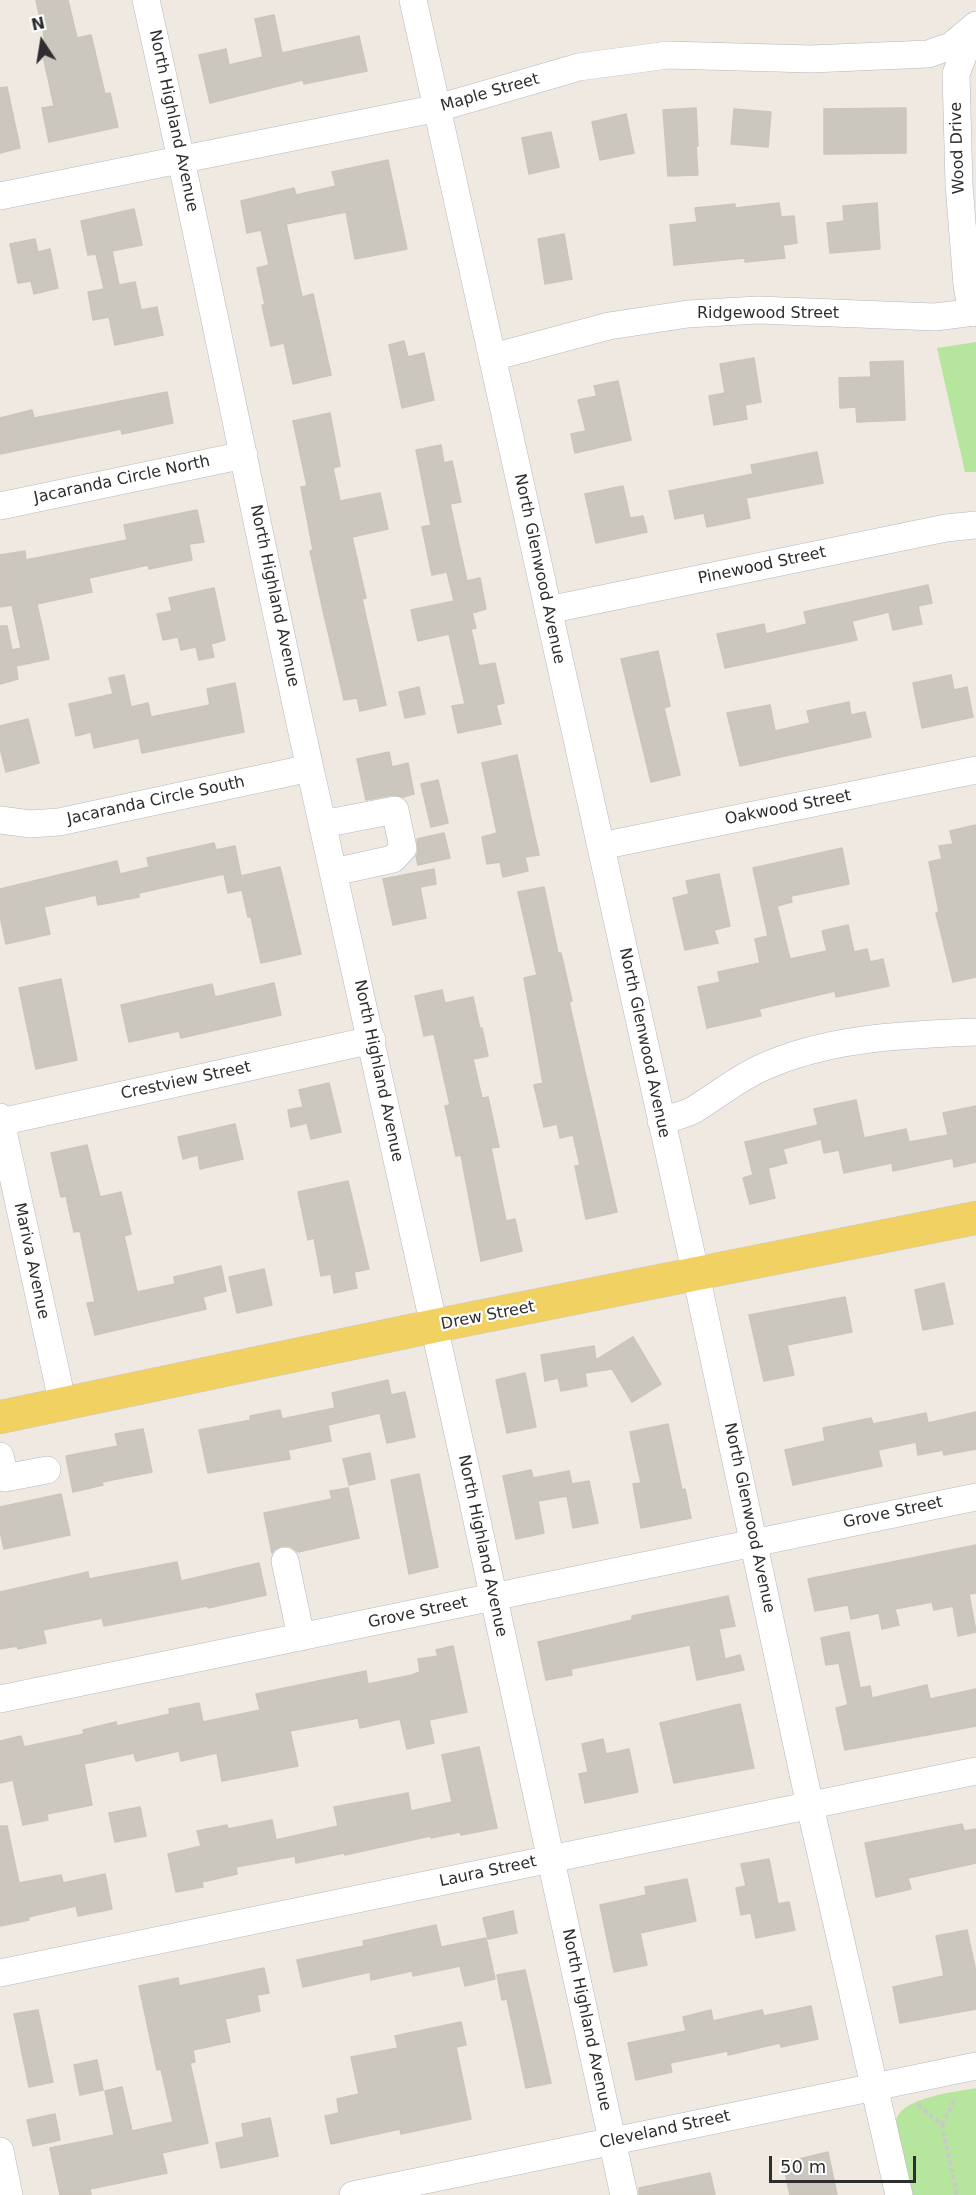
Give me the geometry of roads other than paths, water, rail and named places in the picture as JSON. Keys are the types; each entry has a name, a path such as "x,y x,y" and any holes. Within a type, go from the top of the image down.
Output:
{"main road":[{"name":"Drew Street","path":"0,1417 434,1326 976,1218"}],"street":[{"name":"North Highland Avenue","path":"146,0 182,159 310,768 372,1040 624,2195"},
{"name":"North Glenwood Avenue","path":"413,0 696,1275 810,1806 899,2195"},
{"name":"Maple Street","path":"0,196 438,108 579,67 668,55 811,59 928,54 951,46 976,24"},
{"name":"Wood Drive","path":"974,313 967,285 958,184 956,74 976,24"},
{"name":"Ridgewood Street","path":"493,357 609,326 688,314 758,310 935,317 974,313"},
{"name":"Jacaranda Circle North","path":"0,506 244,455"},
{"name":"Pinewood Street","path":"548,610 946,528 976,525"},
{"name":"Jacaranda Circle South","path":"0,820 30,824 59,822 310,768"},
{"name":"Oakwood Street","path":"601,846 976,770"},
{"path":"323,825 395,810 403,848 393,859 334,872"},
{"path":"661,1121 694,1110 723,1088 761,1068 802,1052 852,1041 976,1032"},
{"name":"Crestview Street","path":"0,1120 372,1040"},
{"name":"Mariva Avenue","path":"0,1120 63,1405"},
{"path":"0,1456 5,1478 47,1470"},
{"name":"Grove Street","path":"0,1699 976,1497"},
{"path":"285,1561 300,1637"},
{"name":"Laura Street","path":"0,1972 976,1771"},
{"name":"Cleveland Street","path":"353,2195 976,2066"},
{"path":"0,2151 9,2195"}]}
